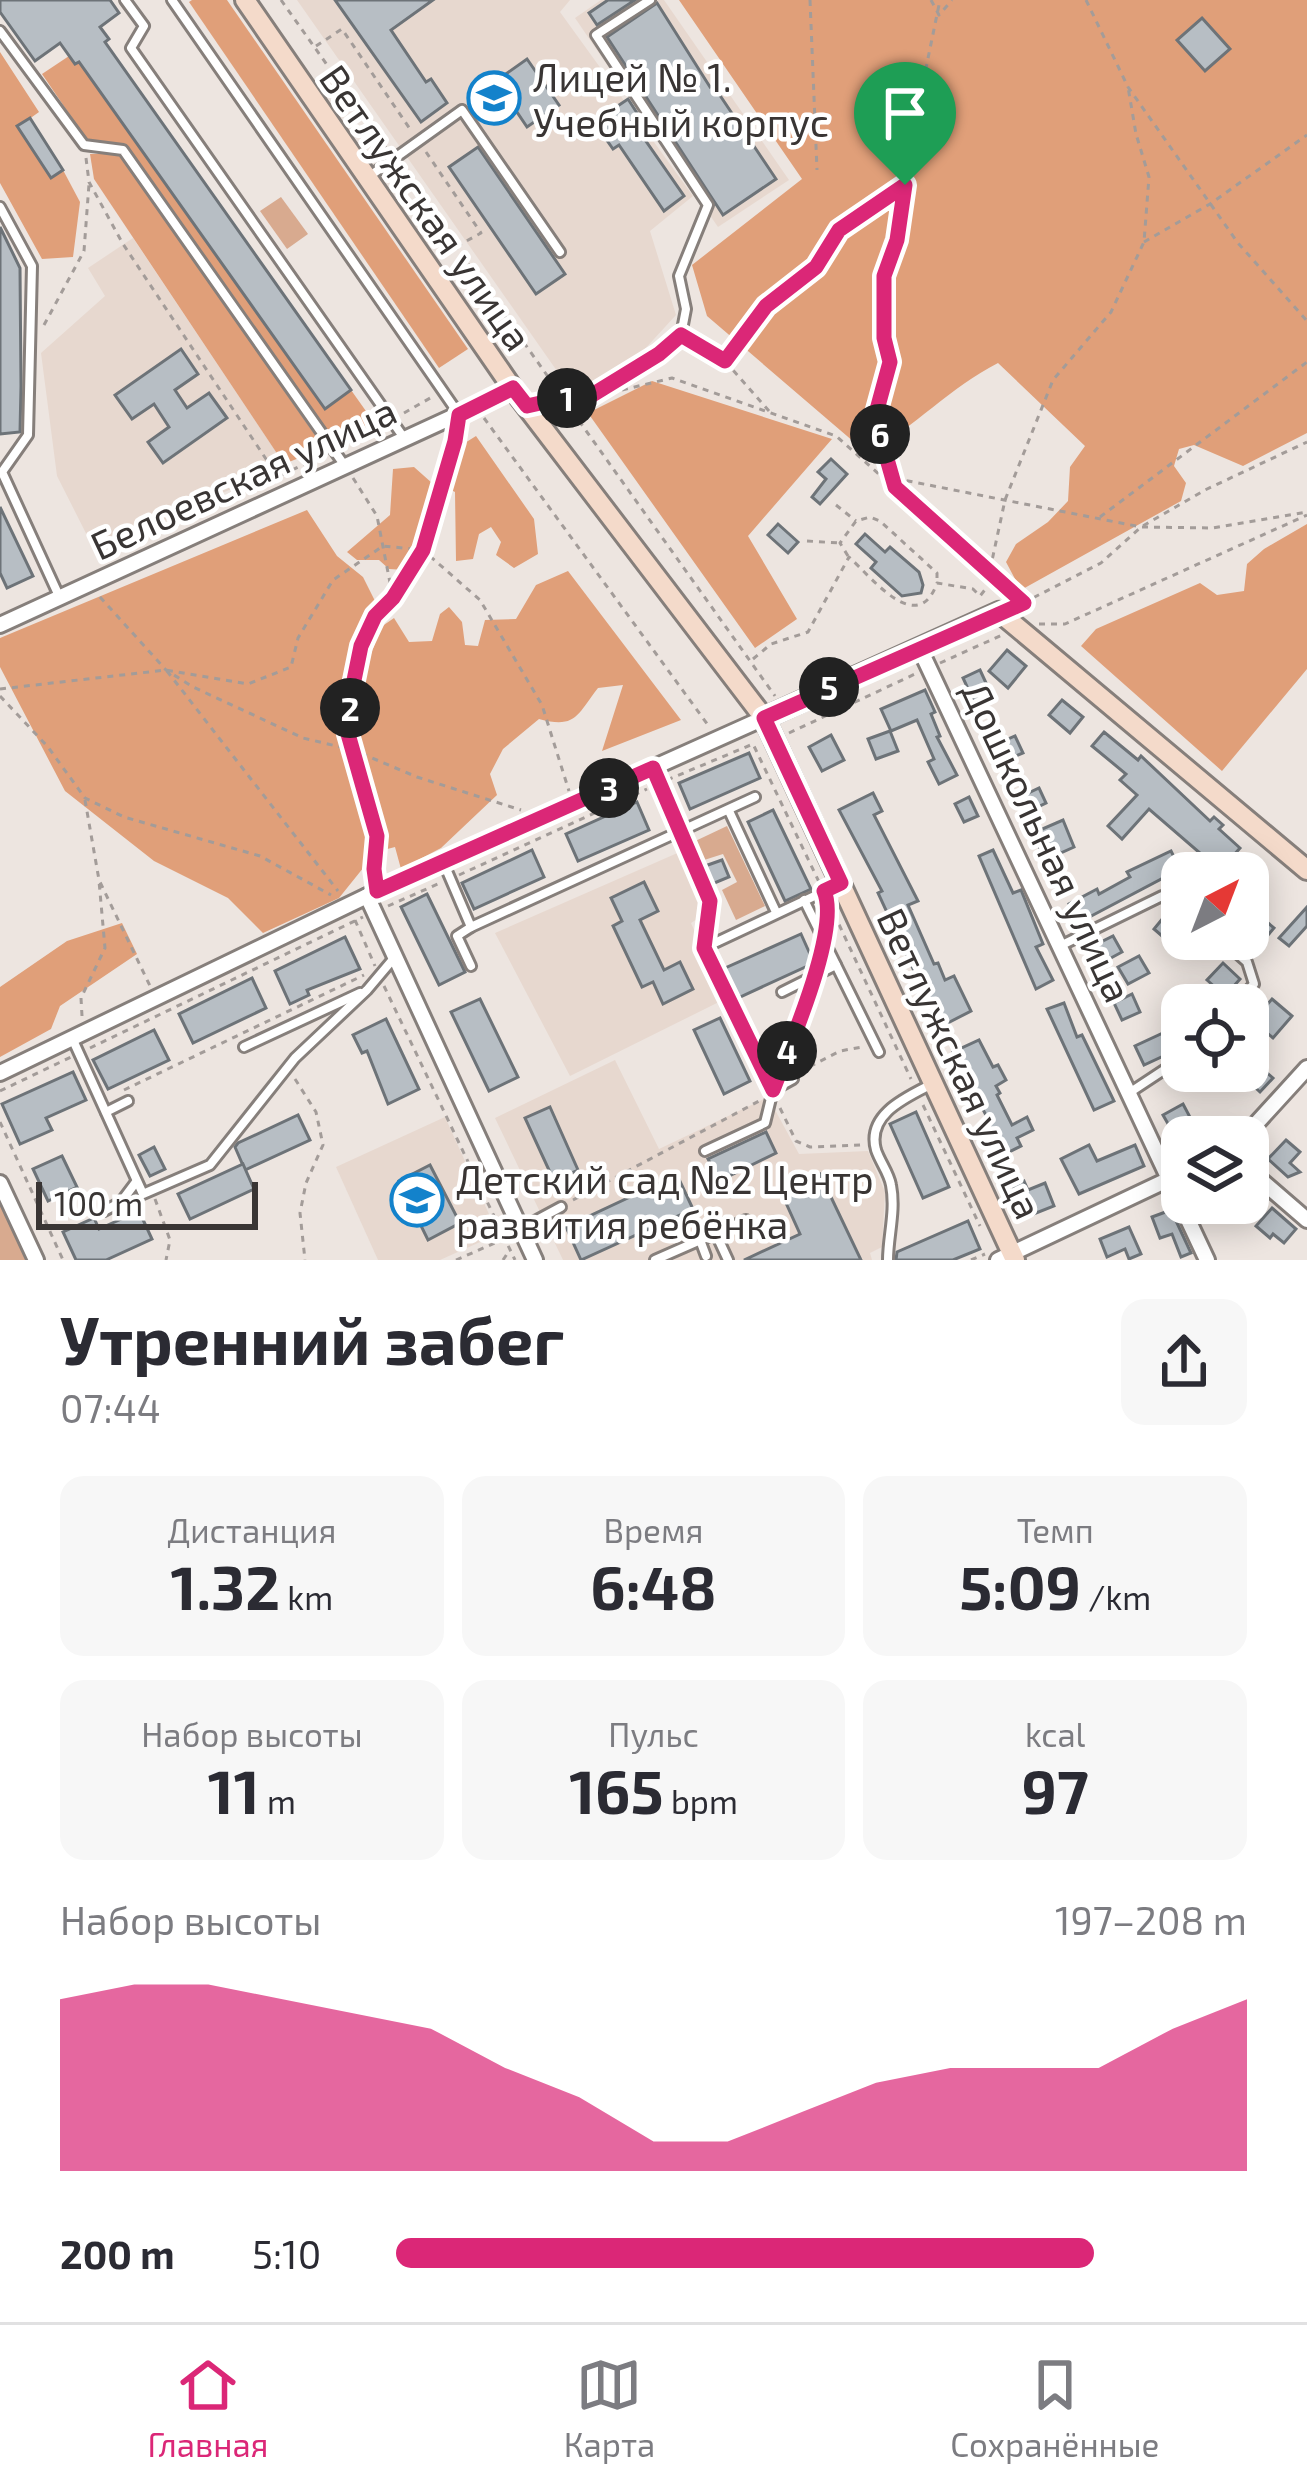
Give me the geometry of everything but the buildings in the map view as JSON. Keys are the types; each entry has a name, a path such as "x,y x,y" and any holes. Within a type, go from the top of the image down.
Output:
{"main road":[{"name":"Ветлужская улица","path":"245,0 513,388 764,718 832,887 1004,1256"},
{"path":"764,718 999,611 1025,625 1307,871"}],"street":[{"name":"Белоевская улица","path":"0,625 513,388"},
{"name":"Дошкольная улица","path":"919,647 1129,1094 1161,1151"},
{"path":"0,1072 348,905 764,718"},
{"path":"372,894 395,956 535,1260"},
{"path":"1263,1116 1307,1068"},
{"path":"0,1183 36,1260"},
{"path":"1004,1256 1161,1183"},
{"path":"1269,1187 1307,1220"},
{"name":"Дошкольная улица","path":"1194,1224 1208,1260"}],"lane":[{"path":"125,0 144,26 131,48 404,439"},
{"path":"172,0 459,415"},
{"path":"527,406 563,398 584,400 681,335 686,309 679,276 708,205 596,35 650,0"},
{"path":"0,31 84,145 123,150 345,466"},
{"path":"366,178 462,110 560,252"},
{"path":"0,207 32,266 28,435 2,472 60,598"},
{"path":"653,768 710,901 704,948 773,1090 765,1124 705,1150"},
{"path":"471,966 457,936 471,927 755,796"},
{"path":"729,811 776,912"},
{"path":"444,864 471,927"},
{"path":"704,948 832,887"},
{"path":"1061,945 1161,896"},
{"path":"804,899 877,1048"},
{"path":"78,1035 143,1194 210,1165 288,1068 395,956"},
{"path":"782,992 836,964"},
{"path":"244,1047 367,989"},
{"path":"1129,1094 1161,1072"},
{"path":"773,1090 793,1079"},
{"path":"888,1260 893,1232 891,1183 874,1145 880,1120 892,1105 925,1088"},
{"path":"106,1112 128,1101"},
{"path":"104,1211 122,1202 137,1180"},
{"path":"520,1228 561,1207"},
{"path":"655,1260 746,1220"},
{"path":"716,1234 728,1260"},
{"path":"700,1240 706,1256"}],"path":[{"path":"281,0 782,708"},
{"path":"810,0 818,170"},
{"path":"931,0 939,15"},
{"path":"862,458 890,362 884,338 884,276 897,240 940,0"},
{"path":"939,15 952,0"},
{"path":"1086,0 1128,87 1265,277 1307,322"},
{"path":"314,46 342,29 481,233 456,247"},
{"path":"990,572 1005,500 1053,380 1111,312 1144,242 1149,178 1128,87"},
{"path":"1144,242 1210,204 1307,135"},
{"path":"30,328 46,325 83,250 89,182 84,145"},
{"path":"89,182 123,244 278,477"},
{"path":"725,361 766,306 816,267 839,230 905,185"},
{"path":"681,335 725,361 771,413"},
{"path":"1099,518 1307,362"},
{"path":"584,400 672,378 836,436 1024,603 1025,625"},
{"path":"114,556 334,450 443,391"},
{"path":"476,406 718,739"},
{"path":"372,894 377,836 348,734 361,646 375,616 393,598 423,550 459,415"},
{"path":"875,417 895,487"},
{"path":"999,611 1101,563 1142,527 1204,490 1307,442"},
{"path":"345,466 376,516 393,598"},
{"path":"882,476 1142,527 1213,528 1307,514"},
{"path":"836,505 856,521"},
{"path":"788,731 1025,625 1065,624 1307,514"},
{"path":"880,520 937,573 929,600 918,608 904,607 840,543 856,521 880,520"},
{"path":"807,541 840,543"},
{"path":"0,688 166,670 248,684 291,667 298,638 333,580 382,546 423,550 480,600 542,705 573,805"},
{"path":"752,660 771,644 808,632 849,557"},
{"path":"937,583 973,589 980,596 995,577"},
{"path":"87,585 166,670 348,905 515,1260"},
{"path":"1025,625 1050,638"},
{"path":"166,670 303,738 353,750 417,777 517,807 552,832"},
{"path":"0,696 48,747 85,798 105,948 81,998 78,1035"},
{"path":"753,744 832,887 822,937"},
{"path":"85,798 124,817 260,856 348,905"},
{"path":"99,880 155,998"},
{"path":"830,905 925,1088 970,1207"},
{"path":"101,1100 378,972"},
{"path":"813,976 775,1084 840,1051 877,1048"},
{"path":"288,1068 316,1112 323,1145 306,1183 300,1213 305,1260"},
{"path":"561,1207 773,1090 796,1142 810,1147 874,1145"},
{"path":"0,1122 63,1260"},
{"path":"152,1190 170,1240 166,1260"},
{"path":"456,1260 505,1238"},
{"path":"502,1260 510,1249"},
{"path":"971,1260 1004,1256"}],"shaded area":[{"path":"227,0 468,349 439,368 189,2"},
{"name":"Лицей № 1. Учебный корпус","path":"297,0 570,0 560,12 693,196 650,231 676,315 632,363 586,385 564,381"},
{"path":"601,0 664,0 789,180 718,227 575,18"},
{"path":"679,0 1307,0 1307,433 1243,466 1194,445 1179,449 1174,466 1186,483 1181,501 1021,590 1006,562 1016,544 1068,501 1070,467 1085,446 998,363 868,454 707,316 692,265 802,179"},
{"path":"0,52 39,112 18,127 50,178 63,170 80,202 73,257 42,259 0,183"},
{"path":"69,56 79,62 324,408 351,390 373,421 333,444 127,147 87,140 42,74"},
{"path":"90,154 120,154 324,448 284,464 94,179"},
{"path":"281,197 308,234 287,249 260,211"},
{"path":"133,238 284,464 96,553 57,476 41,353 105,296 88,268"},
{"path":"652,381 832,439 748,536 797,619 755,648 588,413"},
{"path":"476,436 534,519 538,554 514,568 496,555 501,542 491,527 479,534 473,559 456,561 455,492 447,488 428,503 419,550 405,570 389,569 379,560 357,560 347,552 390,515 393,469 414,467 432,483 452,468 452,451"},
{"path":"307,510 337,556 363,577 376,603 362,629 371,654 381,627 394,618 409,642 432,641 440,614 449,607 462,622 465,645 478,646 485,620 516,619 536,585 568,571 681,720 602,751 623,685 598,688 575,717 561,722 539,719 503,749 490,774 497,795 441,848 401,869 395,847 376,852 339,898 263,933 228,898 154,861 65,791 0,667 0,638"},
{"path":"1307,524 1307,669 1222,771 1081,646 1096,629 1200,583 1217,595 1244,591 1247,564"},
{"path":"727,826 765,906 736,920 722,890 737,882 723,854 701,861 689,844"},
{"path":"682,851 710,911 691,923 725,999 570,1076 495,933"},
{"path":"122,923 137,954 60,1006 51,1029 0,1057 0,987 67,941"},
{"path":"615,1060 659,1149 768,1097 799,1154 868,1151 885,1192 882,1247 870,1253 872,1260 563,1260 495,1118"},
{"name":"Детский сад №2 Центр развития ребёнка","path":"445,1117 498,1234 440,1260 378,1260 336,1167"},
{"path":"0,1205 27,1260 0,1260"}],"place":[{"name":"Лицей № 1. Учебный корпус","path":"494,98"},
{"name":"Детский сад №2 Центр развития ребёнка","path":"417,1200"}],"route":[{"path":"905,185 897,240 884,276 884,338 890,362 875,417 895,487 1024,603 764,718 841,883 824,891 830,905 821,961 773,1090 704,948 710,901 653,768 377,891 377,836 348,734 352,690 361,646 375,616 393,598 423,550 459,415 513,388 527,406 563,398 584,400 681,335 725,361 766,306 816,267 839,230 905,185"}]}
